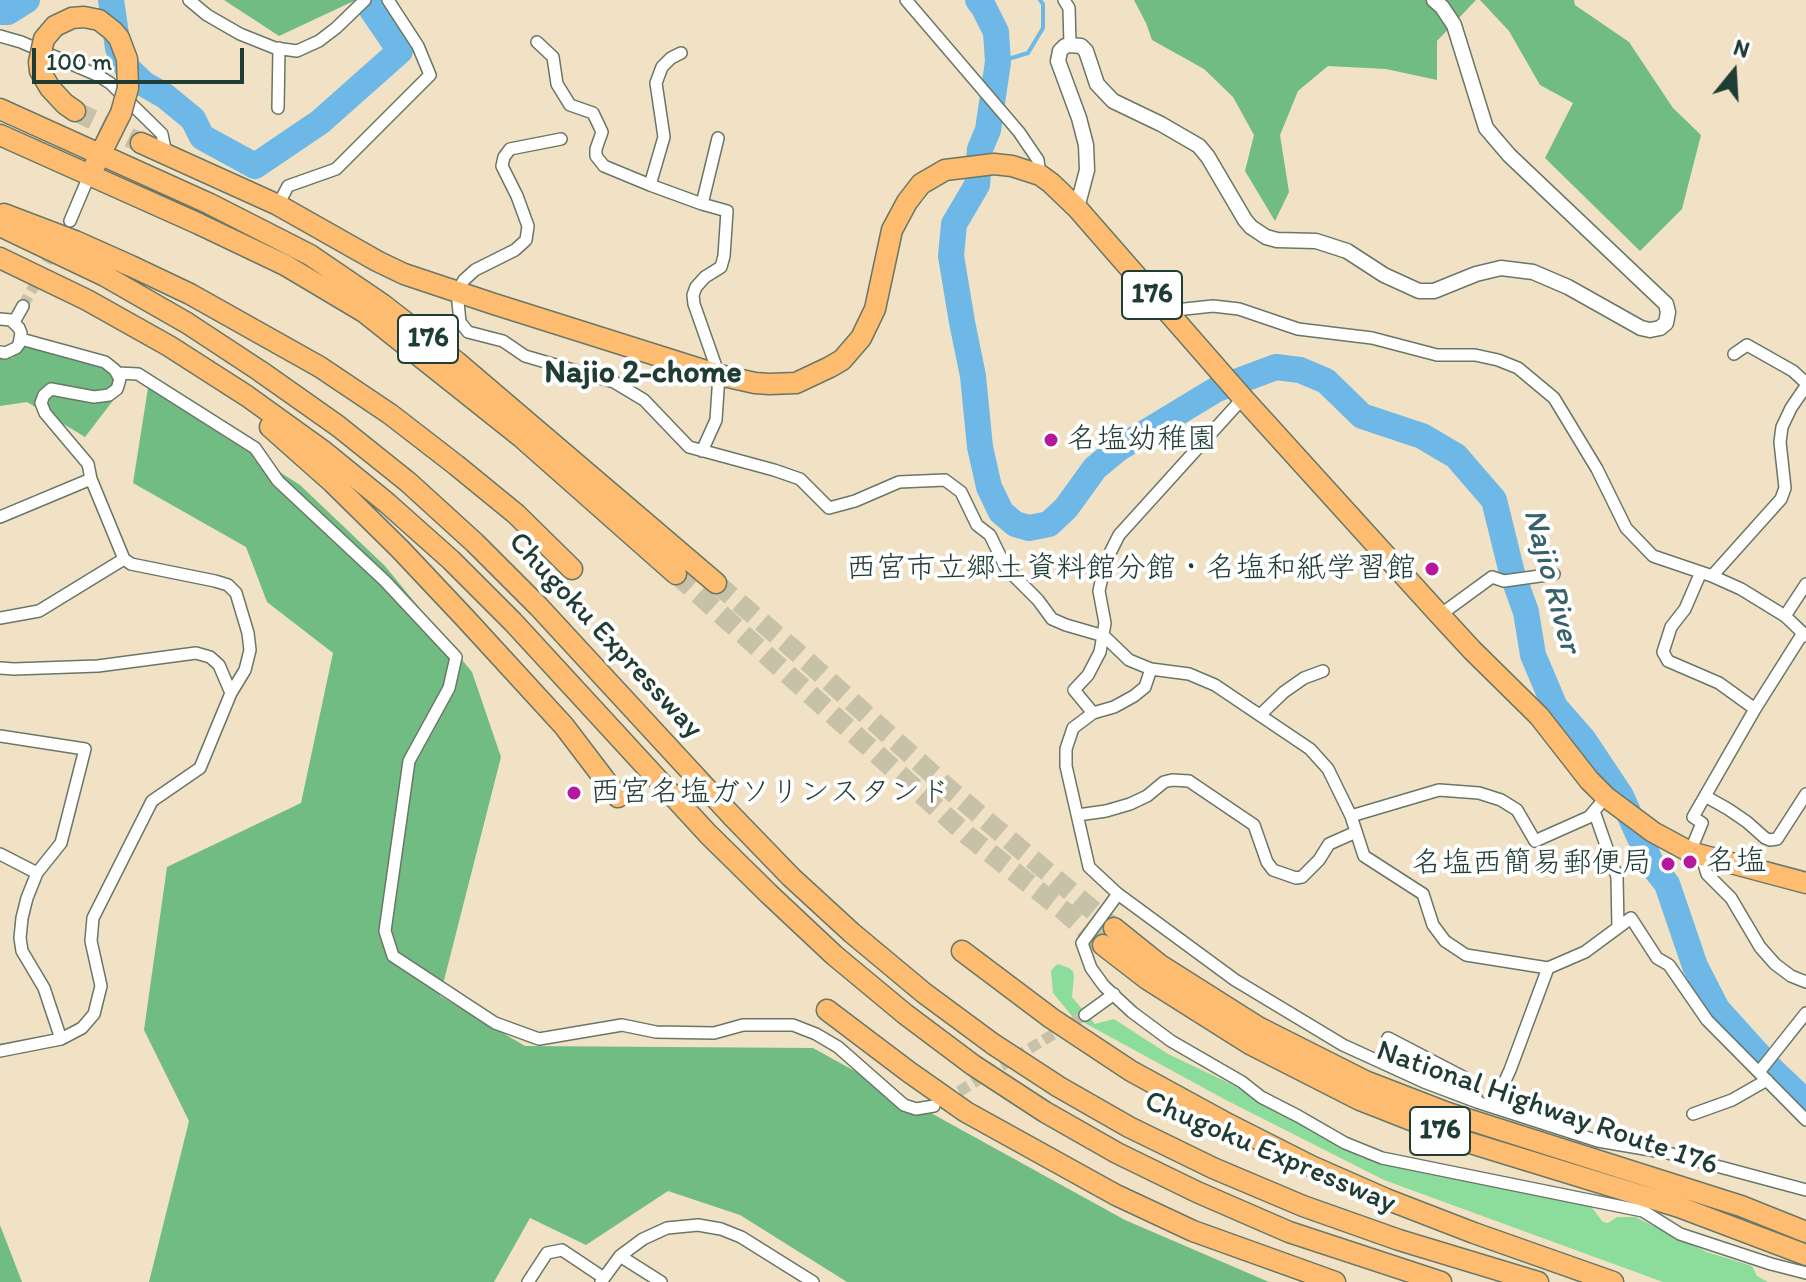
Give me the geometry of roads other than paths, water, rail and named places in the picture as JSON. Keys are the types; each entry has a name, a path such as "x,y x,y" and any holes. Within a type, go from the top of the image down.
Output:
{"highway":[{"path":"75,111 50,88 40,71 39,62 44,39 55,26 72,18 84,17 99,20 119,38 127,59 128,88 121,113 89,176"},
{"name":"176","path":"0,109 210,204 310,255 382,304 480,381 716,583"},
{"name":"176","path":"0,135 285,265 364,312 521,437 676,574"},
{"name":"176","path":"141,143 278,205 404,274 719,375 755,383 796,383 813,376 842,360 861,338 875,309 892,230 921,184 945,170 994,164 1040,175 1077,208 1440,615 1539,716 1589,780 1600,804 1696,854 1806,883"},
{"path":"0,213 75,241 190,294 320,367 390,414 456,465 516,514 572,569"},
{"name":"Chugoku Expressway","path":"0,226 105,276 187,323 338,426 408,482 539,607 791,877 924,993 993,1044 1129,1127 1213,1168 1399,1240 1538,1282"},
{"name":"Chugoku Expressway","path":"0,258 87,300 169,346 247,396 322,450 429,541 513,622 708,834 769,894 869,985 973,1065 1069,1126 1197,1192 1289,1232 1441,1282"},
{"path":"169,346 285,440 400,549 564,726 618,797"},
{"name":"National Highway Route 176","path":"1806,1232 1728,1202 1448,1113 1365,1081 1258,1027 1160,965 1108,937 1147,979 1250,1044 1360,1100 1467,1142 1679,1207 1806,1255"},
{"path":"962,951 1051,1018 1131,1071 1228,1124 1386,1199 1613,1282"},
{"path":"827,1010 966,1112 1116,1195 1193,1231 1335,1282"}],"street":[{"path":"189,0 207,15 240,34 297,51 319,41 365,0"},
{"path":"278,205 288,186 336,169 430,75 418,46 388,0"},
{"path":"906,0 1019,132 1038,160 1040,175"},
{"path":"1064,0 1069,8 1070,45"},
{"path":"1077,208 1087,170 1086,145 1058,61 1060,51 1070,45 1081,46 1086,51 1097,84 1113,101 1199,146 1245,220 1266,237 1316,241 1347,251 1384,275 1419,291 1434,291 1476,274 1501,268 1533,272 1568,287 1641,328 1660,328 1666,323 1666,304 1509,155 1486,128 1454,25 1434,0"},
{"path":"0,36 21,42 110,83 162,134 166,154"},
{"path":"537,42 553,57 557,84 570,105 593,113 602,132 596,156 604,166 727,211 721,267 705,277 693,295 719,375 716,420 702,451"},
{"path":"278,108 279,48"},
{"path":"650,185 664,137 656,83 662,67 681,53"},
{"path":"702,204 718,138"},
{"path":"561,139 510,149 504,157 502,166 528,226 526,240 515,250 475,270 464,280 457,292 460,322 468,332 503,341 525,356 614,382 644,400 689,447 800,479 829,508 855,501 899,482 945,480 961,492 977,525 990,535 1006,568 1052,619 1104,636 1129,660 1151,669 1189,674 1215,685 1310,749 1328,769 1351,816 1364,856 1423,894 1433,925 1445,941 1466,955 1548,968 1585,952 1631,918 1657,958 1669,965 1707,1020 1806,1120"},
{"path":"70,221 89,176"},
{"path":"14,322 23,306"},
{"path":"1166,311 1213,306 1239,309 1298,329 1372,338 1437,355 1475,355 1518,368 1554,398 1597,469 1626,528 1653,556 1741,589 1785,616 1804,635 1755,709 1693,817 1702,823 1696,854 1707,874 1731,898 1760,947 1775,964 1806,982"},
{"path":"0,319 14,322 21,339 16,348 0,352"},
{"path":"0,1051 61,1039 82,1028 94,1014 101,986 91,941 93,918 152,801 200,768 231,693 245,670 250,650 236,593 228,585 131,564 124,559 91,479 88,464 45,413 41,403 51,389 94,397 109,395 117,389 120,379 117,373 105,362 21,339"},
{"path":"1734,354 1747,345 1793,371 1806,384 1782,427 1780,442 1785,488 1781,499 1706,574 1671,627 1663,652 1668,661 1719,683 1755,709"},
{"path":"117,373 138,374 255,448 278,481 385,581 456,657 449,688 409,761 385,931 393,956 495,1023 539,1039 622,1025 656,1032 714,1033 743,1025 793,1025 838,1047 904,1105 916,1109 934,1106"},
{"path":"1093,713 1074,690 1088,675 1104,636 1105,623 1099,591 1105,563 1119,535 1243,397"},
{"path":"0,517 91,479"},
{"path":"0,618 39,611 124,559"},
{"path":"1440,615 1492,577 1504,581 1554,574"},
{"path":"1785,616 1806,584"},
{"path":"0,668 98,666 196,653 210,657 219,665 231,693"},
{"path":"1151,669 1145,687 1134,696 1114,707 1093,713 1073,728 1066,749 1066,766 1089,867 1118,894 1235,980 1343,1045 1424,1082 1598,1141 1668,1153 1806,1190"},
{"path":"1260,715 1304,678 1323,671"},
{"path":"0,736 85,749 61,843 37,873 24,908 20,938 22,951 44,988 61,1039"},
{"path":"1078,815 1130,804 1147,796 1164,782 1189,781 1254,825 1267,862 1273,870 1296,878 1302,877 1319,860 1329,844 1356,832"},
{"path":"1351,816 1439,790 1479,793 1501,800 1517,810 1535,841 1589,817 1600,804"},
{"path":"1705,796 1770,840 1777,839 1806,794"},
{"path":"1600,804 1617,877 1618,928"},
{"path":"0,854 37,873"},
{"path":"1118,894 1082,943 1091,968 1104,986 1132,1012 1171,1041 1242,1082 1261,1097 1345,1143 1382,1158 1643,1211 1680,1234 1806,1273"},
{"path":"1493,1107 1548,968"},
{"path":"1085,1015 1114,994"},
{"path":"1693,1114 1732,1100 1763,1076 1806,1013"},
{"path":"1388,1038 1465,1078 1474,1087 1477,1102"},
{"path":"528,1282 547,1253 562,1250 602,1280 620,1256 643,1239 667,1228 688,1225 709,1227 751,1242 812,1282"},
{"path":"620,1256 661,1282"}],"waterway":[{"name":"Najio River","path":"0,12 8,12 27,0"},
{"name":"Najio River","path":"111,0 118,48 127,68 193,119 202,137 255,166 320,122 400,51 367,0"},
{"name":"Najio River","path":"978,0 996,32 998,62 988,130 980,149 977,185 954,224 951,256 973,376 980,447 989,487 1001,512 1015,524 1029,528 1049,524 1066,508 1095,468 1118,449 1217,389 1276,367 1300,370 1326,381 1362,416 1422,436 1456,456 1494,500 1512,573 1526,612 1533,655 1555,707 1583,739 1621,796 1652,865 1667,884 1695,966 1717,1009 1773,1071 1806,1102"},
{"path":"998,62 1028,53 1043,28 1043,4 1040,0"}],"tunnel":[{"path":"75,111 141,143"},
{"path":"23,306 54,249"},
{"path":"676,574 967,835 1103,945"},
{"path":"716,583 949,789 1114,928"},
{"path":"945,1100 1085,1015"}],"place":[{"name":"名塩幼稚園","path":"1051,440"},
{"name":"西宮市立郷土資料館分館・名塩和紙学習館","path":"1432,569"},
{"name":"西宮名塩ガソリンスタンド","path":"574,793"},
{"name":"名塩","path":"1690,862"},
{"name":"名塩西簡易郵便局","path":"1668,864"}],"district":[{"name":"Najio 2-chome","path":"643,374"}]}
